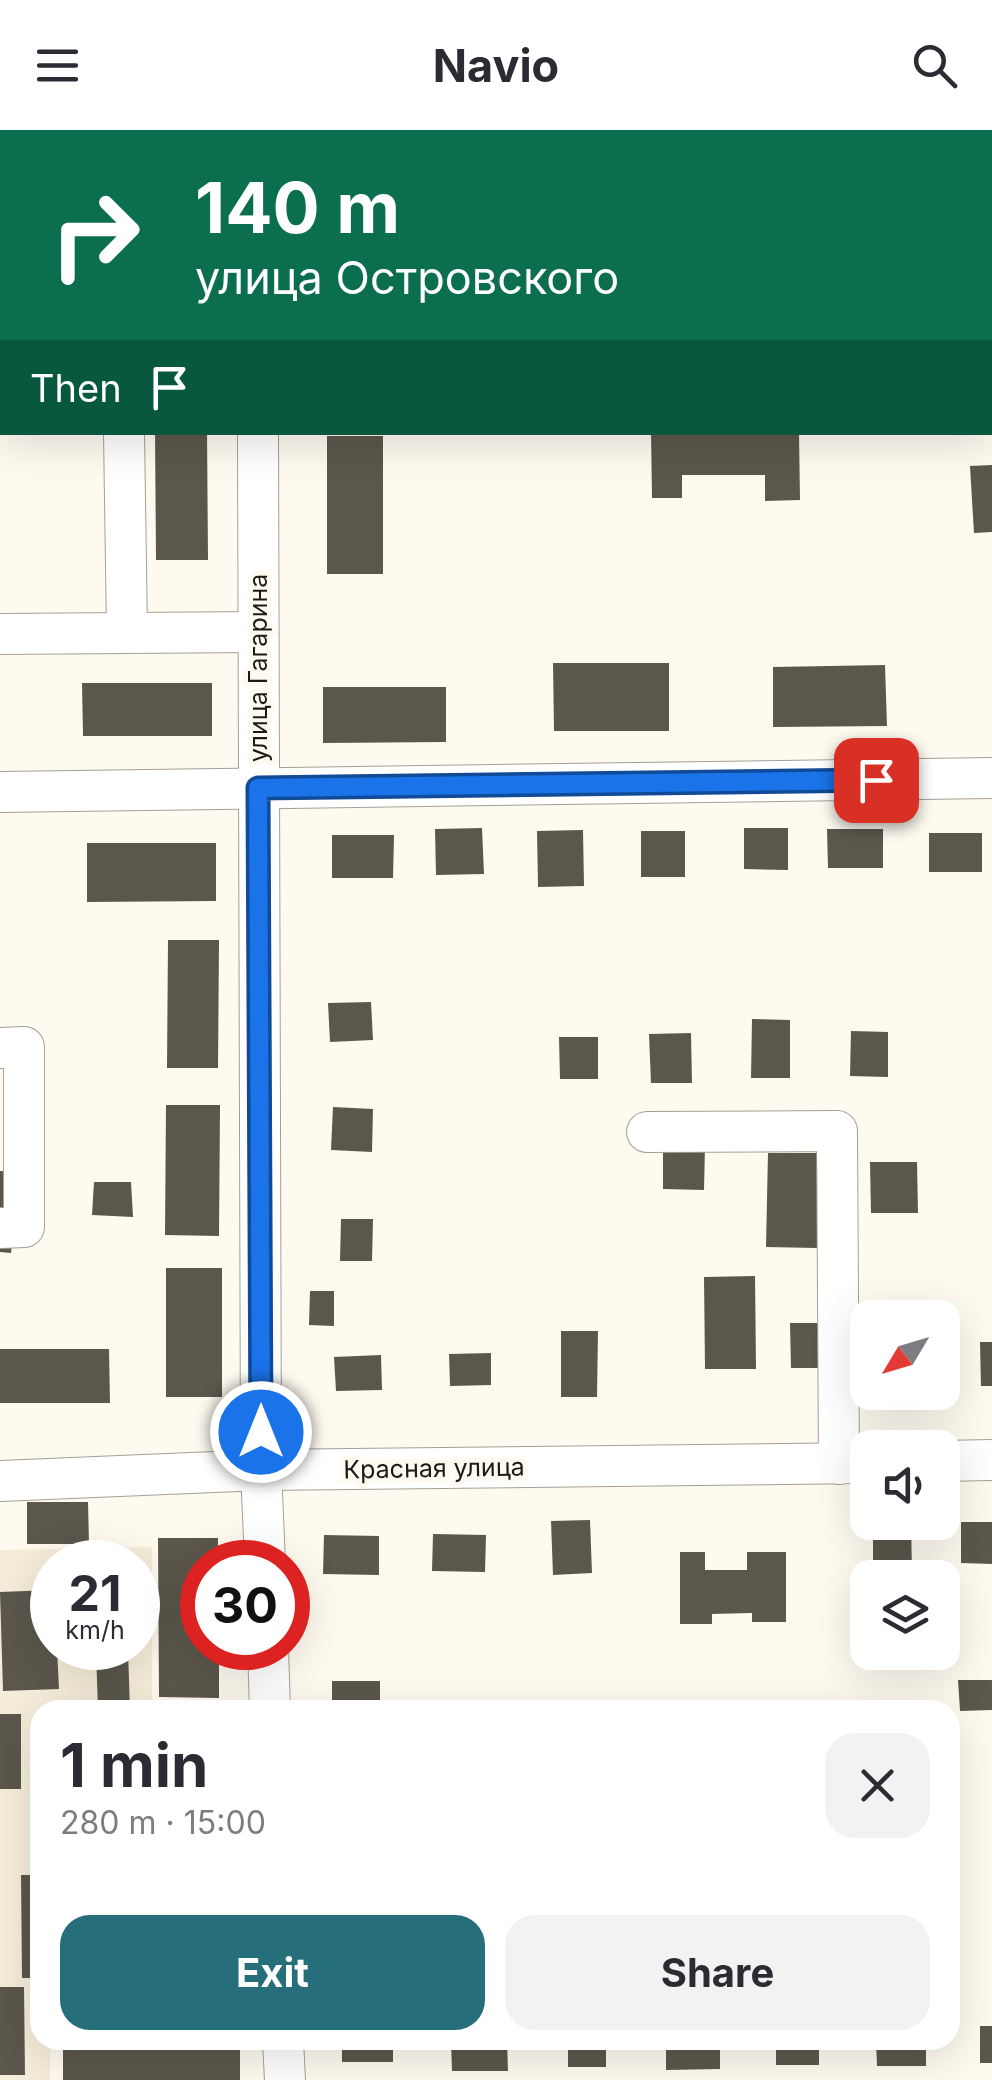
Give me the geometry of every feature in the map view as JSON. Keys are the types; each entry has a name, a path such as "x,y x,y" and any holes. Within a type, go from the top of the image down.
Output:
{"street":[{"path":"124,435 127,633"},
{"name":"улица Гагарина","path":"258,435 264,1540"},
{"path":"0,634 258,632"},
{"path":"0,792 992,778"},
{"path":"0,1048 24,1047 24,1227 0,1228"},
{"path":"647,1132 837,1130 852,1430"},
{"path":"960,1461 992,1460"},
{"name":"Красная улица","path":"0,1482 261,1470 850,1463"},
{"path":"269,1670 270,1700"},
{"path":"284,2050 285,2080"}],"shaded area":[{"path":"30,1549 30,1670 152,1670 152,1700 30,1700 30,2050 50,2050 50,2080 0,2080 0,1550"}],"building":[{"path":"155,435 207,435 208,560 156,560"},
{"path":"651,435 799,435 800,500 765,501 765,475 682,475 682,498 652,498"},
{"path":"327,436 383,436 383,574 327,574"},
{"path":"992,465 992,532 974,533 970,466"},
{"path":"553,663 669,663 669,731 554,731"},
{"path":"885,665 887,726 773,727 773,667"},
{"path":"82,683 212,683 212,736 83,736"},
{"path":"323,687 446,687 446,742 323,743"},
{"path":"482,828 484,874 436,875 435,829"},
{"path":"744,828 788,828 788,870 744,869"},
{"path":"827,829 883,829 883,868 828,868"},
{"path":"583,830 584,886 538,887 537,831"},
{"path":"641,831 685,831 685,877 641,877"},
{"path":"929,833 982,833 982,872 929,872"},
{"path":"332,835 394,835 393,878 332,878"},
{"path":"87,843 216,843 216,901 87,902"},
{"path":"168,940 219,940 218,1068 167,1068"},
{"path":"371,1002 373,1040 330,1042 328,1003"},
{"path":"752,1019 790,1020 790,1078 751,1078"},
{"path":"851,1031 888,1032 888,1077 850,1076"},
{"path":"691,1033 692,1083 651,1083 649,1034"},
{"path":"559,1037 598,1037 598,1079 560,1079"},
{"path":"166,1105 220,1105 219,1236 165,1235"},
{"path":"333,1107 373,1109 372,1152 331,1150"},
{"path":"663,1144 705,1145 704,1190 663,1189"},
{"path":"768,1153 818,1153 817,1248 766,1247"},
{"path":"870,1162 917,1162 918,1213 871,1213"},
{"path":"0,1171 20,1171 11,1253 0,1252"},
{"path":"94,1182 131,1182 133,1217 92,1215"},
{"path":"341,1219 373,1219 372,1261 340,1261"},
{"path":"166,1268 222,1268 222,1397 166,1397"},
{"path":"755,1276 756,1369 705,1369 704,1277"},
{"path":"310,1291 334,1291 334,1326 309,1325"},
{"path":"790,1323 823,1323 823,1368 791,1368"},
{"path":"561,1331 598,1331 597,1397 561,1397"},
{"path":"980,1342 992,1342 992,1386 981,1386"},
{"path":"0,1349 109,1349 110,1403 0,1403"},
{"path":"491,1353 491,1385 450,1386 449,1354"},
{"path":"381,1355 382,1390 336,1391 334,1357"},
{"path":"27,1502 88,1502 89,1540 30,1540 27,1544"},
{"path":"590,1520 592,1573 553,1575 551,1521"},
{"path":"961,1522 992,1522 992,1564 961,1563"},
{"path":"433,1534 486,1535 485,1572 432,1571"},
{"path":"324,1535 379,1536 379,1575 323,1574"},
{"path":"218,1538 180,1540 180,1670 219,1670 219,1698 159,1697 158,1540"},
{"path":"873,1540 911,1540 912,1560 873,1560"},
{"path":"680,1552 705,1552 705,1570 747,1570 747,1552 786,1552 786,1622 752,1622 752,1613 712,1614 712,1624 680,1624"},
{"path":"30,1591 30,1670 58,1670 59,1689 3,1691 0,1592"},
{"path":"97,1670 129,1670 130,1700 98,1700"},
{"path":"958,1680 992,1680 992,1710 960,1711"},
{"path":"332,1681 380,1681 380,1700 332,1700"},
{"path":"0,1714 21,1714 21,1789 0,1789"},
{"path":"21,1875 30,1875 30,1978 22,1978"},
{"path":"0,1987 24,1987 25,2075 0,2075"},
{"path":"980,2026 992,2026 992,2063 980,2063"},
{"path":"63,2050 240,2050 240,2080 63,2080"},
{"path":"342,2050 393,2050 393,2062 342,2062"},
{"path":"451,2050 507,2050 508,2071 452,2071"},
{"path":"568,2050 606,2050 606,2067 568,2067"},
{"path":"666,2050 720,2050 720,2069 666,2070"},
{"path":"776,2050 819,2050 819,2065 776,2065"},
{"path":"876,2050 926,2050 926,2066 877,2066"}],"route":[{"path":"261,1432 258,788 876,780"}]}
